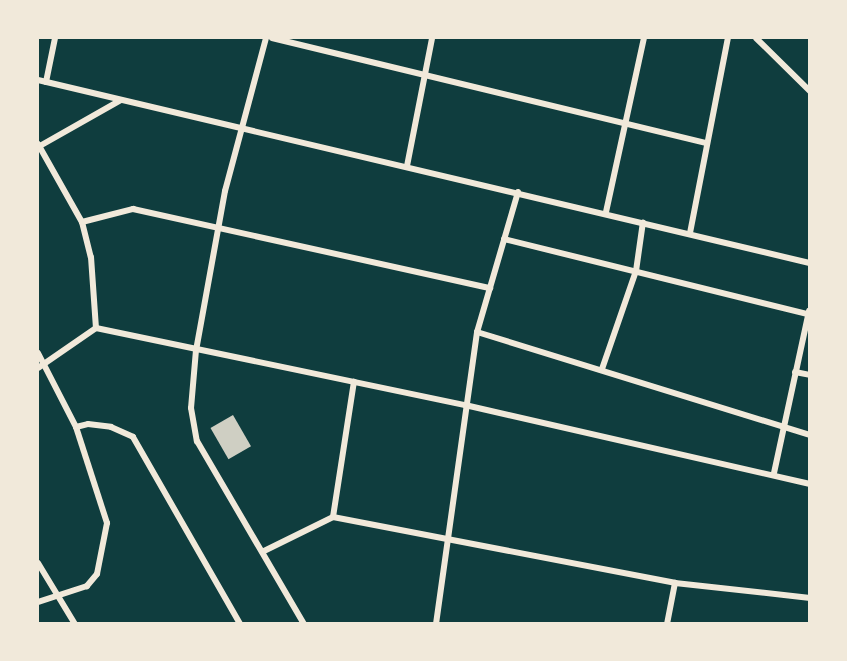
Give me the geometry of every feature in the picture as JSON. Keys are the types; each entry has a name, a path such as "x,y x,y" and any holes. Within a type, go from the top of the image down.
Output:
{"street":[{"path":"46,82 55,38"},
{"path":"266,38 240,126 196,350 190,408 197,441 264,551 304,624"},
{"path":"272,38 707,143"},
{"path":"407,166 432,38"},
{"path":"606,212 644,38"},
{"path":"690,233 728,38"},
{"path":"756,38 810,91"},
{"path":"38,80 606,212 810,263"},
{"path":"96,328 91,257 82,222 38,146 121,99"},
{"path":"436,624 450,541 465,405 477,332 518,192"},
{"path":"82,222 133,209 220,226 490,288"},
{"path":"602,369 636,271 643,222"},
{"path":"504,239 809,313 774,473"},
{"path":"41,367 96,328 465,405 774,473 810,484"},
{"path":"477,332 810,435"},
{"path":"38,353 41,367 76,427 107,523 97,574 87,586 38,602"},
{"path":"795,372 810,375"},
{"path":"333,517 354,382"},
{"path":"76,427 88,424 111,427 133,436 240,624"},
{"path":"264,551 333,517 675,583 810,598"},
{"path":"38,563 60,595 75,624"},
{"path":"667,624 675,583"}],"building":[{"path":"233,415 251,446 228,459 210,428"}]}
